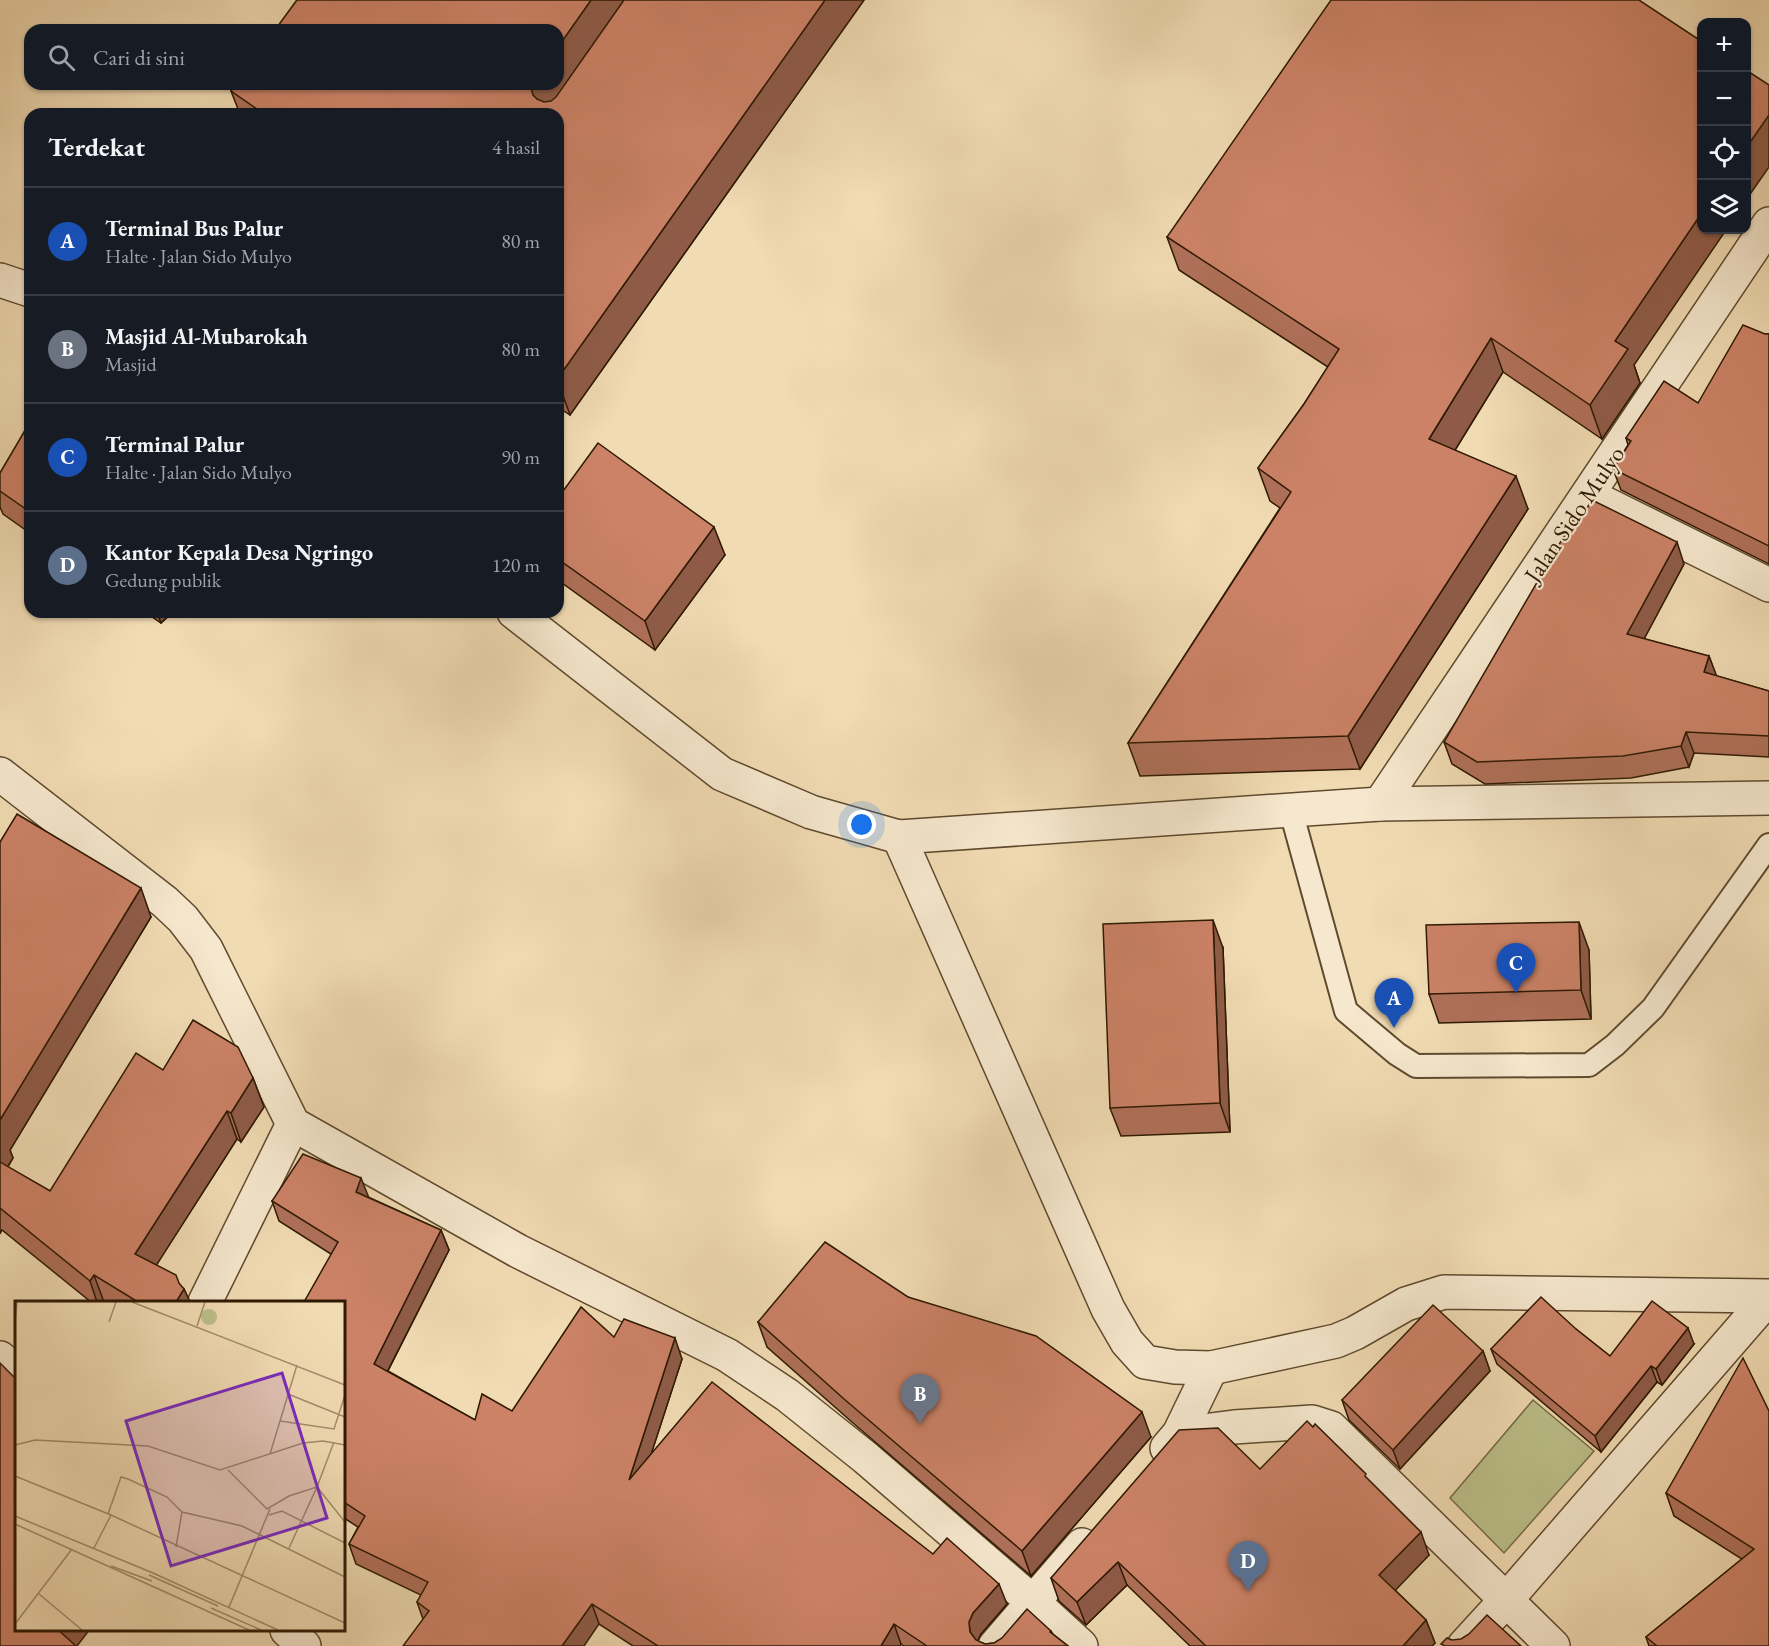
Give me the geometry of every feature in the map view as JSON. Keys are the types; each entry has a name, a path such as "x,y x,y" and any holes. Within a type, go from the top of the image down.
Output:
{"street":[{"name":"Jalan Sido Mulyo","path":"1380,804 1588,495 1765,239"},
{"path":"0,280 24,288"},
{"path":"1588,495 1769,585"},
{"path":"522,618 722,774 811,812 899,837 1380,804 1769,798"},
{"path":"0,774 165,902 183,919 207,949 293,1124 518,1251 727,1355 787,1395 866,1458 1081,1646"},
{"path":"899,837 1108,1309 1126,1341 1145,1362 1175,1367 1211,1368 1336,1341 1355,1333 1406,1304 1444,1292 1769,1296"},
{"path":"205,1301 293,1124"},
{"path":"1464,1646 1769,1296"},
{"path":"0,1359 15,1373"},
{"path":"1148,1469 1179,1434 1211,1368"},
{"path":"1179,1434 1234,1427 1312,1422 1331,1428 1553,1646"},
{"path":"995,1646 1102,1522"},
{"path":"289,1631 304,1646"}],"lane":[{"path":"1291,811 1346,1011 1397,1054 1416,1066 1589,1065 1615,1045 1653,1008 1769,845"}],"green space":[{"path":"1533,1400 1594,1451 1504,1553 1450,1498"}],"building":[{"path":"297,0 591,0 564,38 564,24 279,24"},
{"path":"624,0 825,0 564,370 564,108 255,108 231,91 532,90 537,99 544,102 556,97 561,90 564,90 564,86"},
{"path":"1331,0 1639,0 1697,38 1697,220 1615,341 1628,349 1590,405 1491,338 1429,439 1516,476 1348,736 1128,743 1291,492 1258,468 1304,404 1339,349 1167,237"},
{"path":"1751,73 1769,85 1769,115 1751,141"},
{"path":"1743,325 1769,334 1769,546 1613,469 1631,441 1626,438 1664,381 1698,403"},
{"path":"24,432 24,508 0,491 0,473"},
{"path":"598,443 714,527 645,621 564,563 564,490"},
{"path":"1592,500 1677,542 1627,634 1709,656 1704,672 1769,691 1769,736 1686,732 1681,746 1623,756 1477,762 1444,742 1578,512 1583,514"},
{"path":"17,814 141,888 0,1120 0,842"},
{"path":"1213,920 1220,1103 1110,1108 1103,924"},
{"path":"1579,922 1581,990 1429,994 1426,925"},
{"path":"193,1020 238,1047 253,1078 231,1113 227,1111 135,1254 176,1275 184,1289 177,1301 136,1301 94,1275 90,1281 0,1208 0,1162 50,1191 136,1053 163,1070"},
{"path":"303,1154 361,1178 356,1192 441,1230 374,1364 475,1420 482,1394 512,1411 581,1307 614,1337 624,1319 675,1338 629,1480 712,1382 933,1554 947,1538 999,1584 973,1613 969,1622 970,1632 976,1640 985,1644 994,1643 1002,1638 1027,1609 1068,1646 927,1646 894,1624 881,1646 658,1646 592,1604 562,1646 403,1646 429,1611 417,1602 428,1582 349,1544 365,1516 345,1503 345,1301 305,1301 338,1242 272,1201"},
{"path":"825,1242 908,1297 1036,1336 1142,1412 1022,1551 844,1399 758,1322"},
{"path":"1541,1297 1610,1356 1652,1301 1688,1328 1656,1369 1651,1366 1595,1436 1491,1349"},
{"path":"1433,1305 1483,1351 1393,1450 1342,1400"},
{"path":"1743,1358 1769,1411 1769,1646 1657,1646 1646,1637 1754,1549 1666,1493"},
{"path":"0,1363 15,1378 15,1631 59,1631 76,1646 0,1646"},
{"path":"1307,1421 1313,1427 1315,1424 1421,1532 1379,1575 1426,1620 1403,1646 1206,1646 1118,1562 1077,1602 1051,1578 1179,1430 1218,1428 1260,1469"},
{"path":"1487,1615 1521,1646 1445,1646 1441,1644 1447,1638 1461,1639 1469,1634"}],"place":[{"name":"Terminal Palur","path":"1516,993"},
{"name":"Terminal Bus Palur","path":"1394,1028"},
{"name":"Masjid Al-Mubarokah","path":"920,1424"},
{"name":"Kantor Kepala Desa Ngringo","path":"1248,1591"}]}
